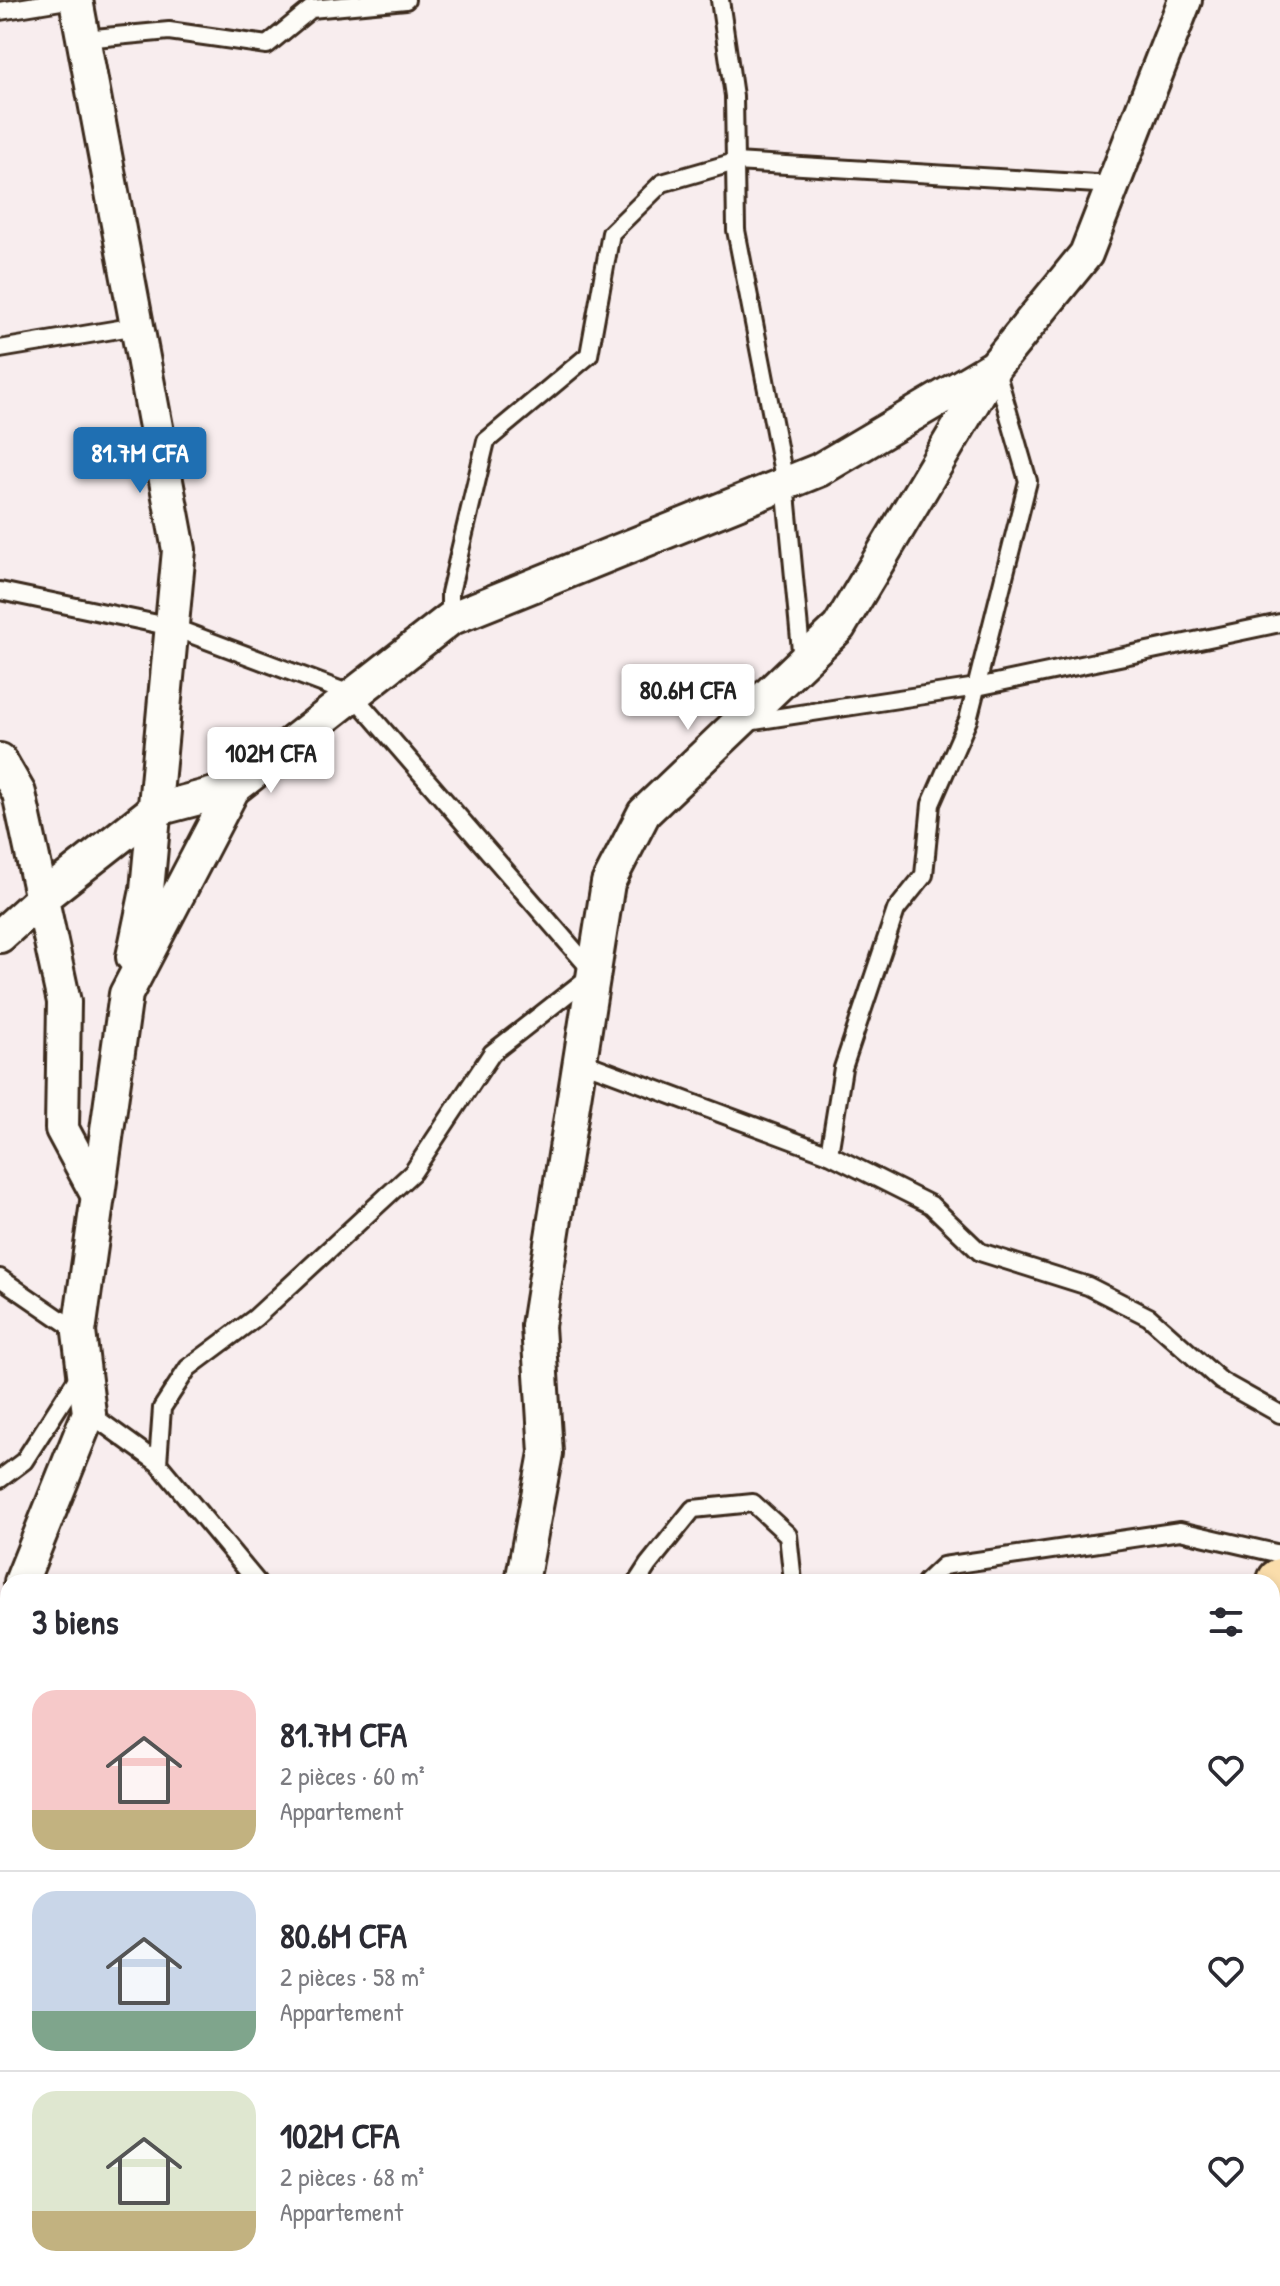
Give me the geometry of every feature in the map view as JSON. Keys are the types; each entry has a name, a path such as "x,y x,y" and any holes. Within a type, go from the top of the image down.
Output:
{"street":[{"path":"24,1574 89,1413 79,1332 126,994 147,890 179,550 76,0"},
{"path":"523,1574 546,1453 538,1326 608,883 644,813 839,627 995,366 1086,254 1185,0"},
{"path":"0,936 42,898 154,810 233,789 450,619 819,470 995,366"},
{"path":"0,760 19,793 64,1002 62,1129 98,1196"},
{"path":"126,994 233,789"}],"lane":[{"path":"0,11 67,0"},
{"path":"84,39 169,31 267,45 311,9 406,0"},
{"path":"720,0 734,96 736,230 785,483 802,663"},
{"path":"450,619 450,593 486,441 589,355 611,233 662,183 735,162 1113,185"},
{"path":"0,349 137,326"},
{"path":"829,1154 843,1068 896,910 924,875 931,804 968,720 1028,481 995,366"},
{"path":"0,591 172,627 353,695 594,973 492,1053 413,1172 255,1318 188,1368 162,1408 158,1463"},
{"path":"738,724 977,687 1280,623"},
{"path":"580,1061 829,1154 931,1205 980,1252 1088,1286 1149,1317 1221,1381 1280,1414"},
{"path":"0,1278 79,1332"},
{"path":"0,1479 24,1461 84,1368"},
{"path":"89,1413 158,1463 250,1574"},
{"path":"643,1574 693,1509 753,1503 788,1535 792,1574"},
{"path":"934,1574 943,1566 1180,1531 1280,1554"}]}
